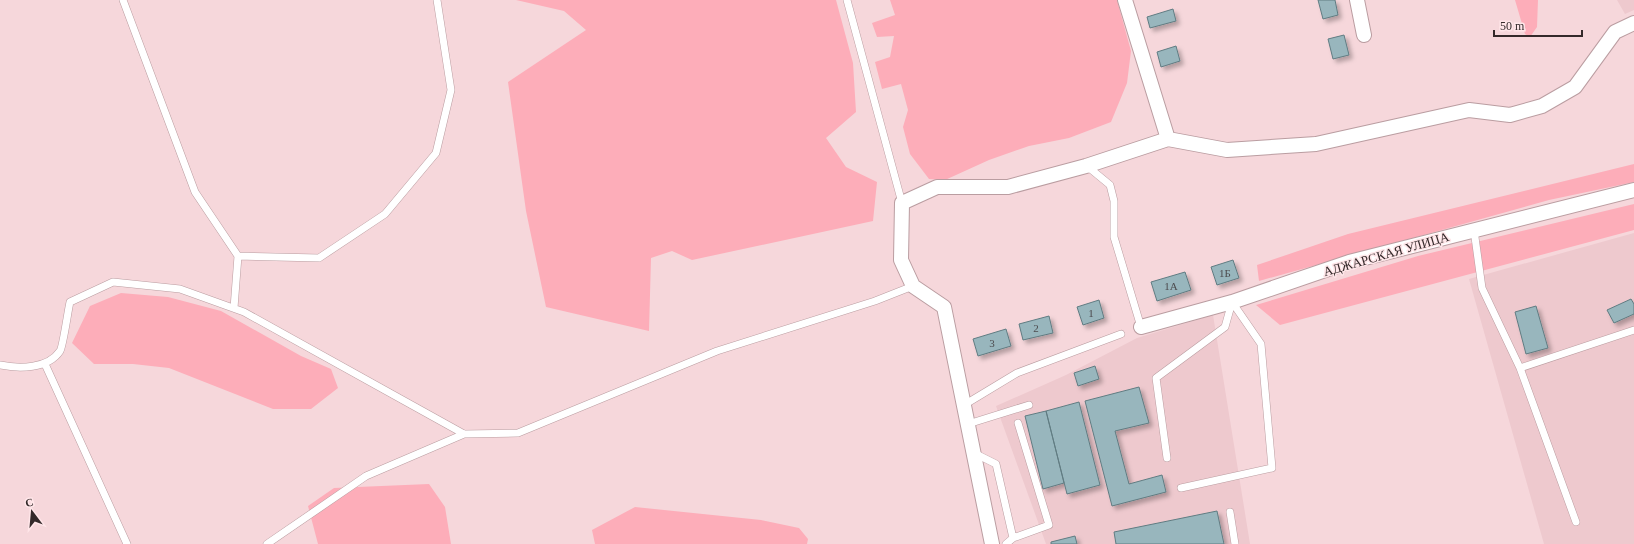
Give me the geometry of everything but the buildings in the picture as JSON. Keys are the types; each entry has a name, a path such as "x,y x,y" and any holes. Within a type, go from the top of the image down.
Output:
{"street":[{"path":"1125,0 1168,139"},
{"path":"1357,0 1364,35"},
{"path":"992,544 944,307 913,286 901,260 902,203 937,187 1008,187 1086,166 1168,139 1227,150 1316,144 1469,110 1510,115 1542,106 1575,87 1615,32 1634,23"},
{"name":"АДЖАРСКАЯ УЛИЦА","path":"1141,327 1232,302 1349,262 1634,190"}],"lane":[{"path":"123,0 196,192 238,256 234,308"},
{"path":"238,256 319,258 385,214 436,153 451,90 437,0"},
{"path":"847,0 902,203"},
{"path":"1086,166 1110,185 1114,201 1114,237 1141,327"},
{"path":"1474,230 1482,288 1520,368 1576,522"},
{"path":"0,365 14,368 44,364 61,351 70,302 113,282 180,289 244,312 464,434"},
{"path":"267,544 366,476 464,434 518,433 717,351 875,301 913,286"},
{"path":"1167,458 1156,378 1225,327 1232,302"},
{"path":"1181,488 1272,468 1261,344 1232,302"},
{"path":"1520,368 1634,330"},
{"path":"964,405 1017,372 1121,334"},
{"path":"44,364 127,544"},
{"path":"968,424 1029,405"},
{"path":"1006,544 1013,538 1049,525 1018,423"},
{"path":"974,452 996,464 1013,538"},
{"path":"1230,512 1235,544"}],"shaded area":[{"path":"516,0 836,0 853,63 856,112 826,138 846,167 877,182 873,221 692,260 672,251 651,258 649,331 546,307 526,211 508,82 586,30 564,11"},
{"path":"890,0 1117,0 1131,51 1127,83 1111,122 1069,138 1029,146 989,160 945,180 929,179 910,154 903,127 908,110 901,84 882,89 875,62 890,57 894,36 877,37 872,23 895,15"},
{"path":"1515,0 1538,0 1537,27 1530,37 1525,34"},
{"path":"1617,0 1634,0 1634,10 1625,14"},
{"path":"1634,164 1634,182 1549,200 1259,281 1257,265 1348,234"},
{"path":"1634,204 1634,230 1280,325 1256,305 1418,256"},
{"path":"1634,233 1634,544 1544,544 1469,279"},
{"path":"121,293 168,297 221,311 301,356 331,369 338,388 311,409 273,409 169,368 133,364 94,364 72,343 90,306"},
{"path":"1213,315 1250,544 1046,544 996,406 1066,375 1137,338"},
{"path":"429,484 445,507 451,544 318,544 308,506 334,488"},
{"path":"635,507 761,520 799,528 808,539 807,544 595,544 592,530"}]}
